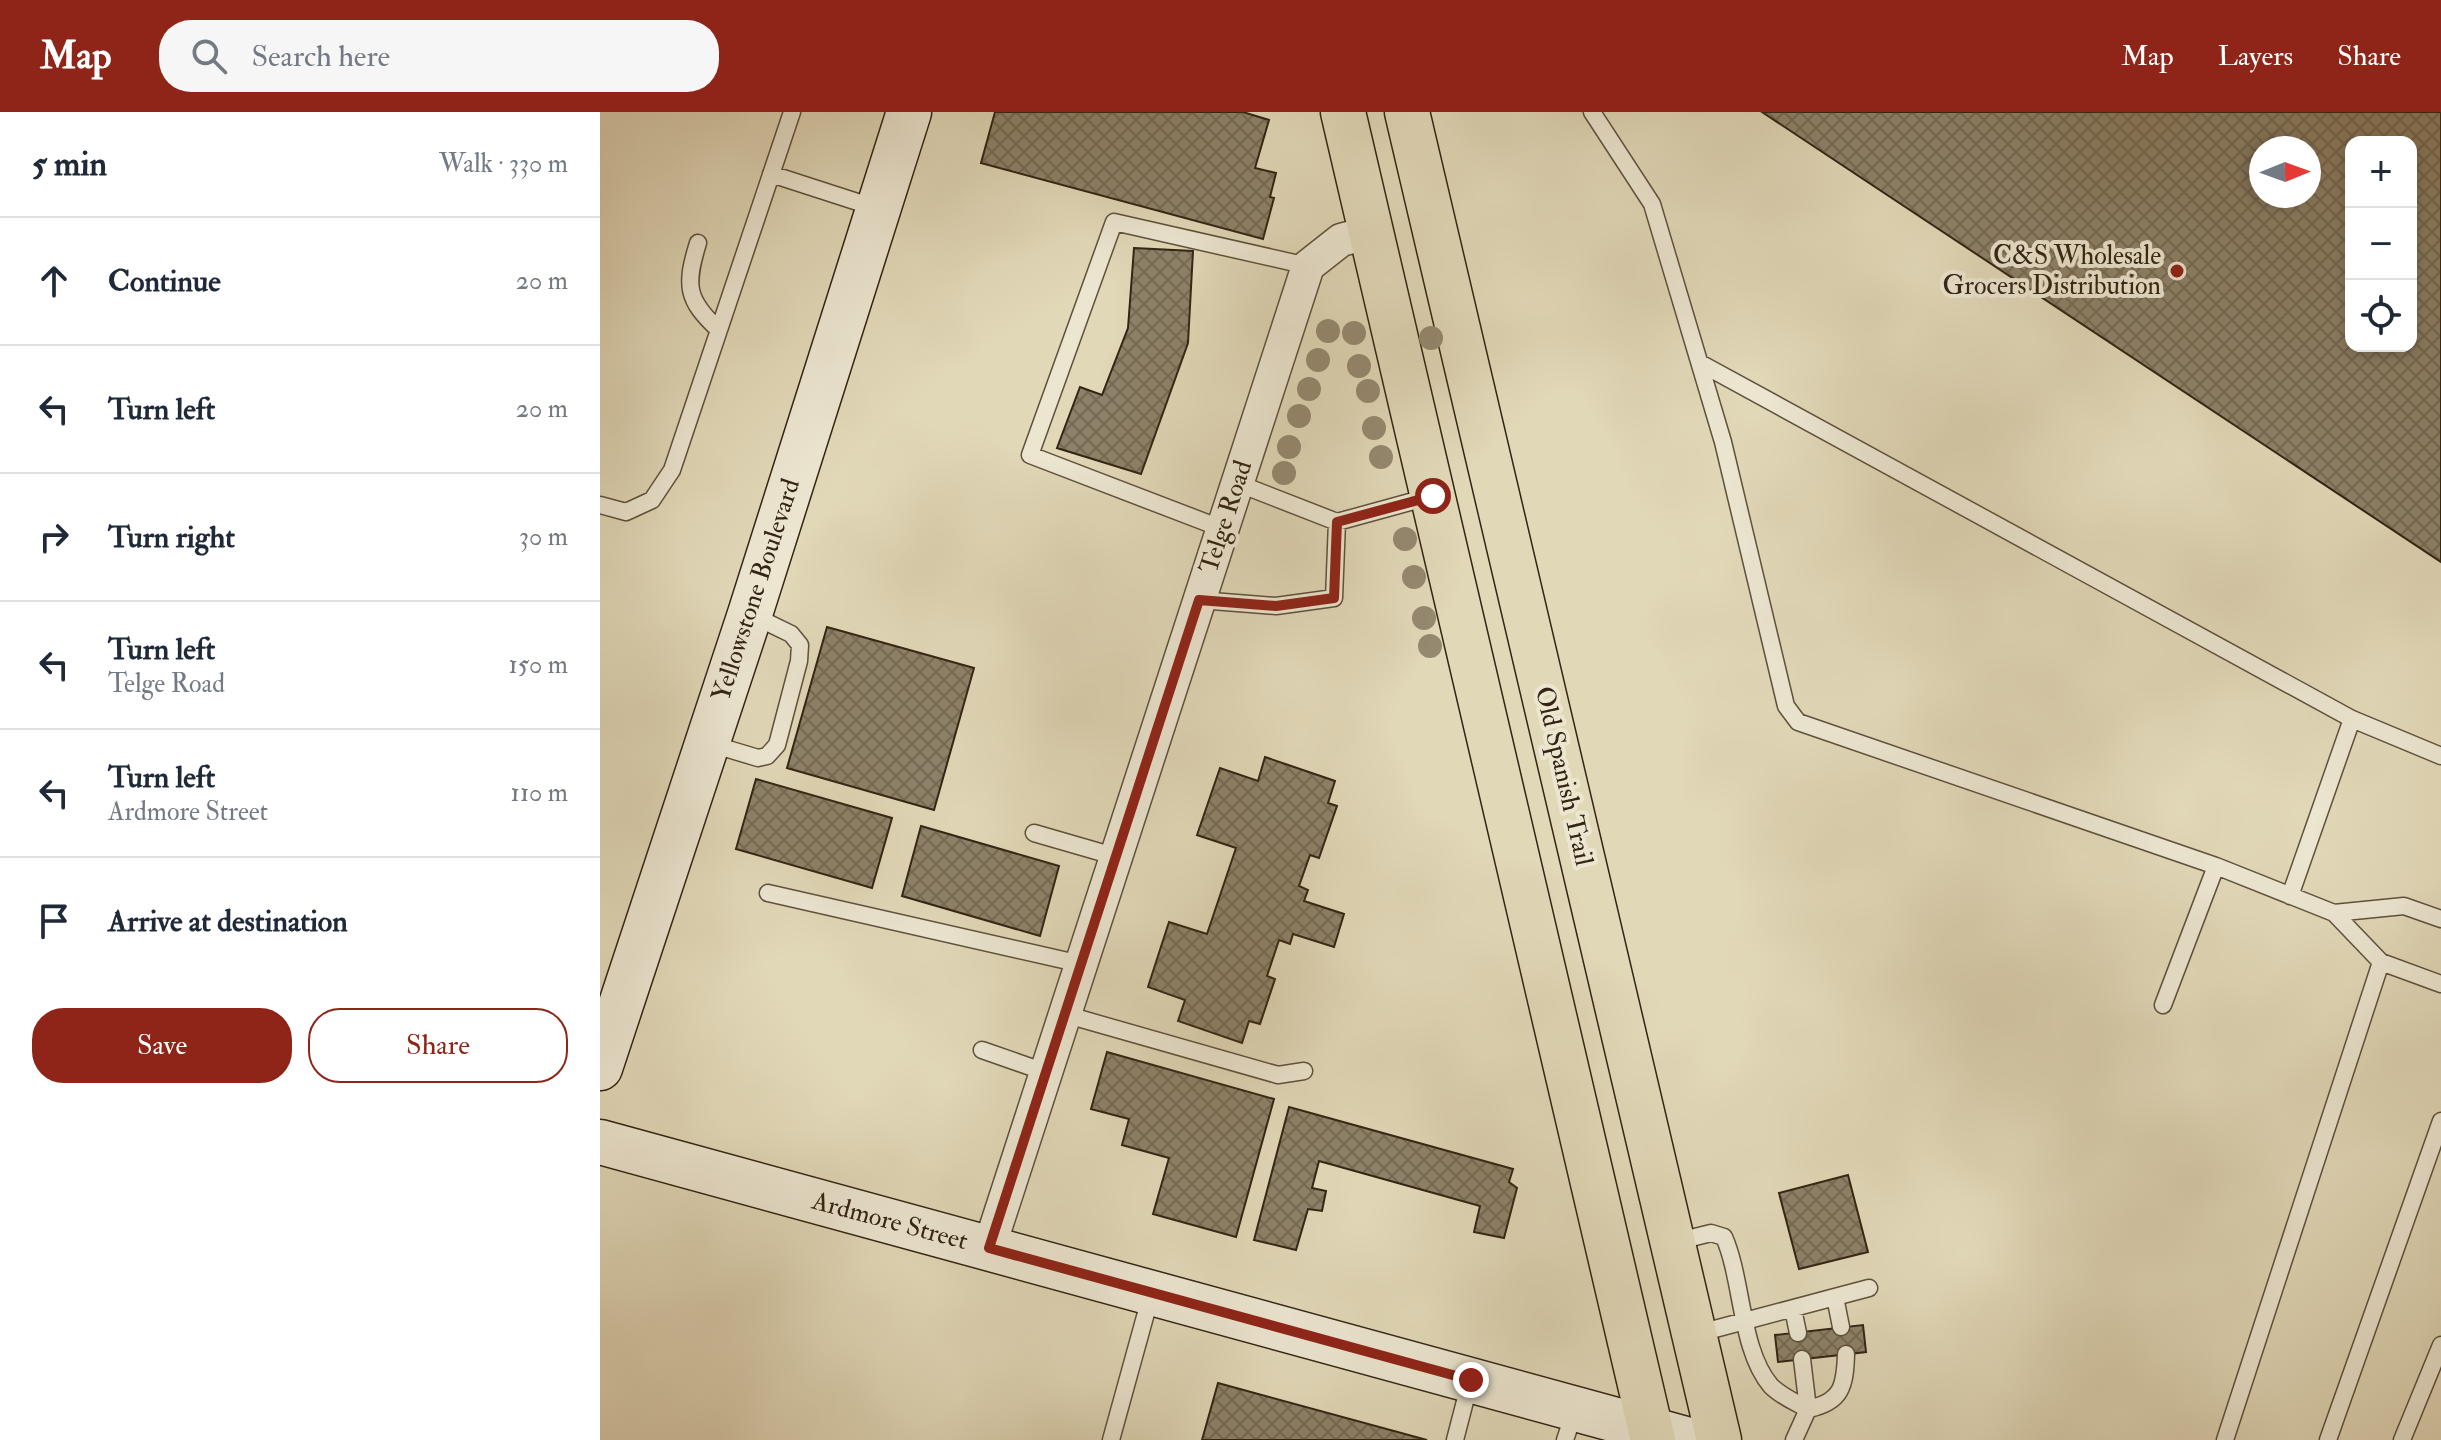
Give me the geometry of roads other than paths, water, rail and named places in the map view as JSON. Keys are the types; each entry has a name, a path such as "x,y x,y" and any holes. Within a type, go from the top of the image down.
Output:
{"main road":[{"path":"1343,112 1549,984 1664,1436"},
{"path":"1355,161 1411,129"},
{"name":"Old Spanish Trail","path":"1411,129 1719,1440"},
{"path":"1435,501 1496,491"},
{"path":"1549,984 1609,969"}],"street":[{"name":"Yellowstone Boulevard","path":"600,1068 750,614 909,112"},
{"path":"1308,266 1341,240 1371,232"},
{"name":"Telge Road","path":"989,1248 1308,266"},
{"name":"Ardmore Street","path":"600,1142 1471,1380 1570,1424 1664,1436"}],"lane":[{"path":"600,505 626,512 652,500 672,470 719,330 752,204 771,174 792,112"},
{"path":"1592,112 1652,204 1723,442 1786,706 1798,722 2216,866 2334,913 2381,962 2441,984"},
{"path":"771,174 879,208"},
{"path":"1223,529 1030,455 1114,222 1308,266"},
{"path":"698,243 689,271 692,296 699,312 719,330"},
{"path":"1700,363 2352,719 2441,756"},
{"path":"1237,483 1337,522 1435,501"},
{"path":"1199,600 1276,606 1334,598 1337,522"},
{"path":"707,742 758,758 767,756 777,745 799,661 800,645 791,634 750,614"},
{"path":"2290,896 2352,719"},
{"path":"1034,833 1117,857"},
{"path":"2163,1005 2216,866"},
{"path":"768,893 1081,964"},
{"path":"2334,913 2404,906 2441,919"},
{"path":"2225,1440 2381,962"},
{"path":"1064,1014 1278,1075 1304,1071"},
{"path":"982,1050 1045,1072"},
{"path":"2328,1440 2441,1121"},
{"path":"1673,1242 1711,1233 1724,1237 1758,1366 1770,1385 1783,1396 1808,1409 1826,1405 1839,1394 1845,1375 1846,1354"},
{"path":"1694,1334 1869,1288"},
{"path":"1111,1440 1151,1293"},
{"path":"1835,1297 1841,1327"},
{"path":"1793,1309 1798,1333"},
{"path":"2402,1440 2441,1345"},
{"path":"1794,1440 1808,1409 1802,1359"},
{"path":"1455,1440 1471,1380"}],"place":[{"name":"C&S Wholesale Grocers Distribution","path":"2177,271"}]}
